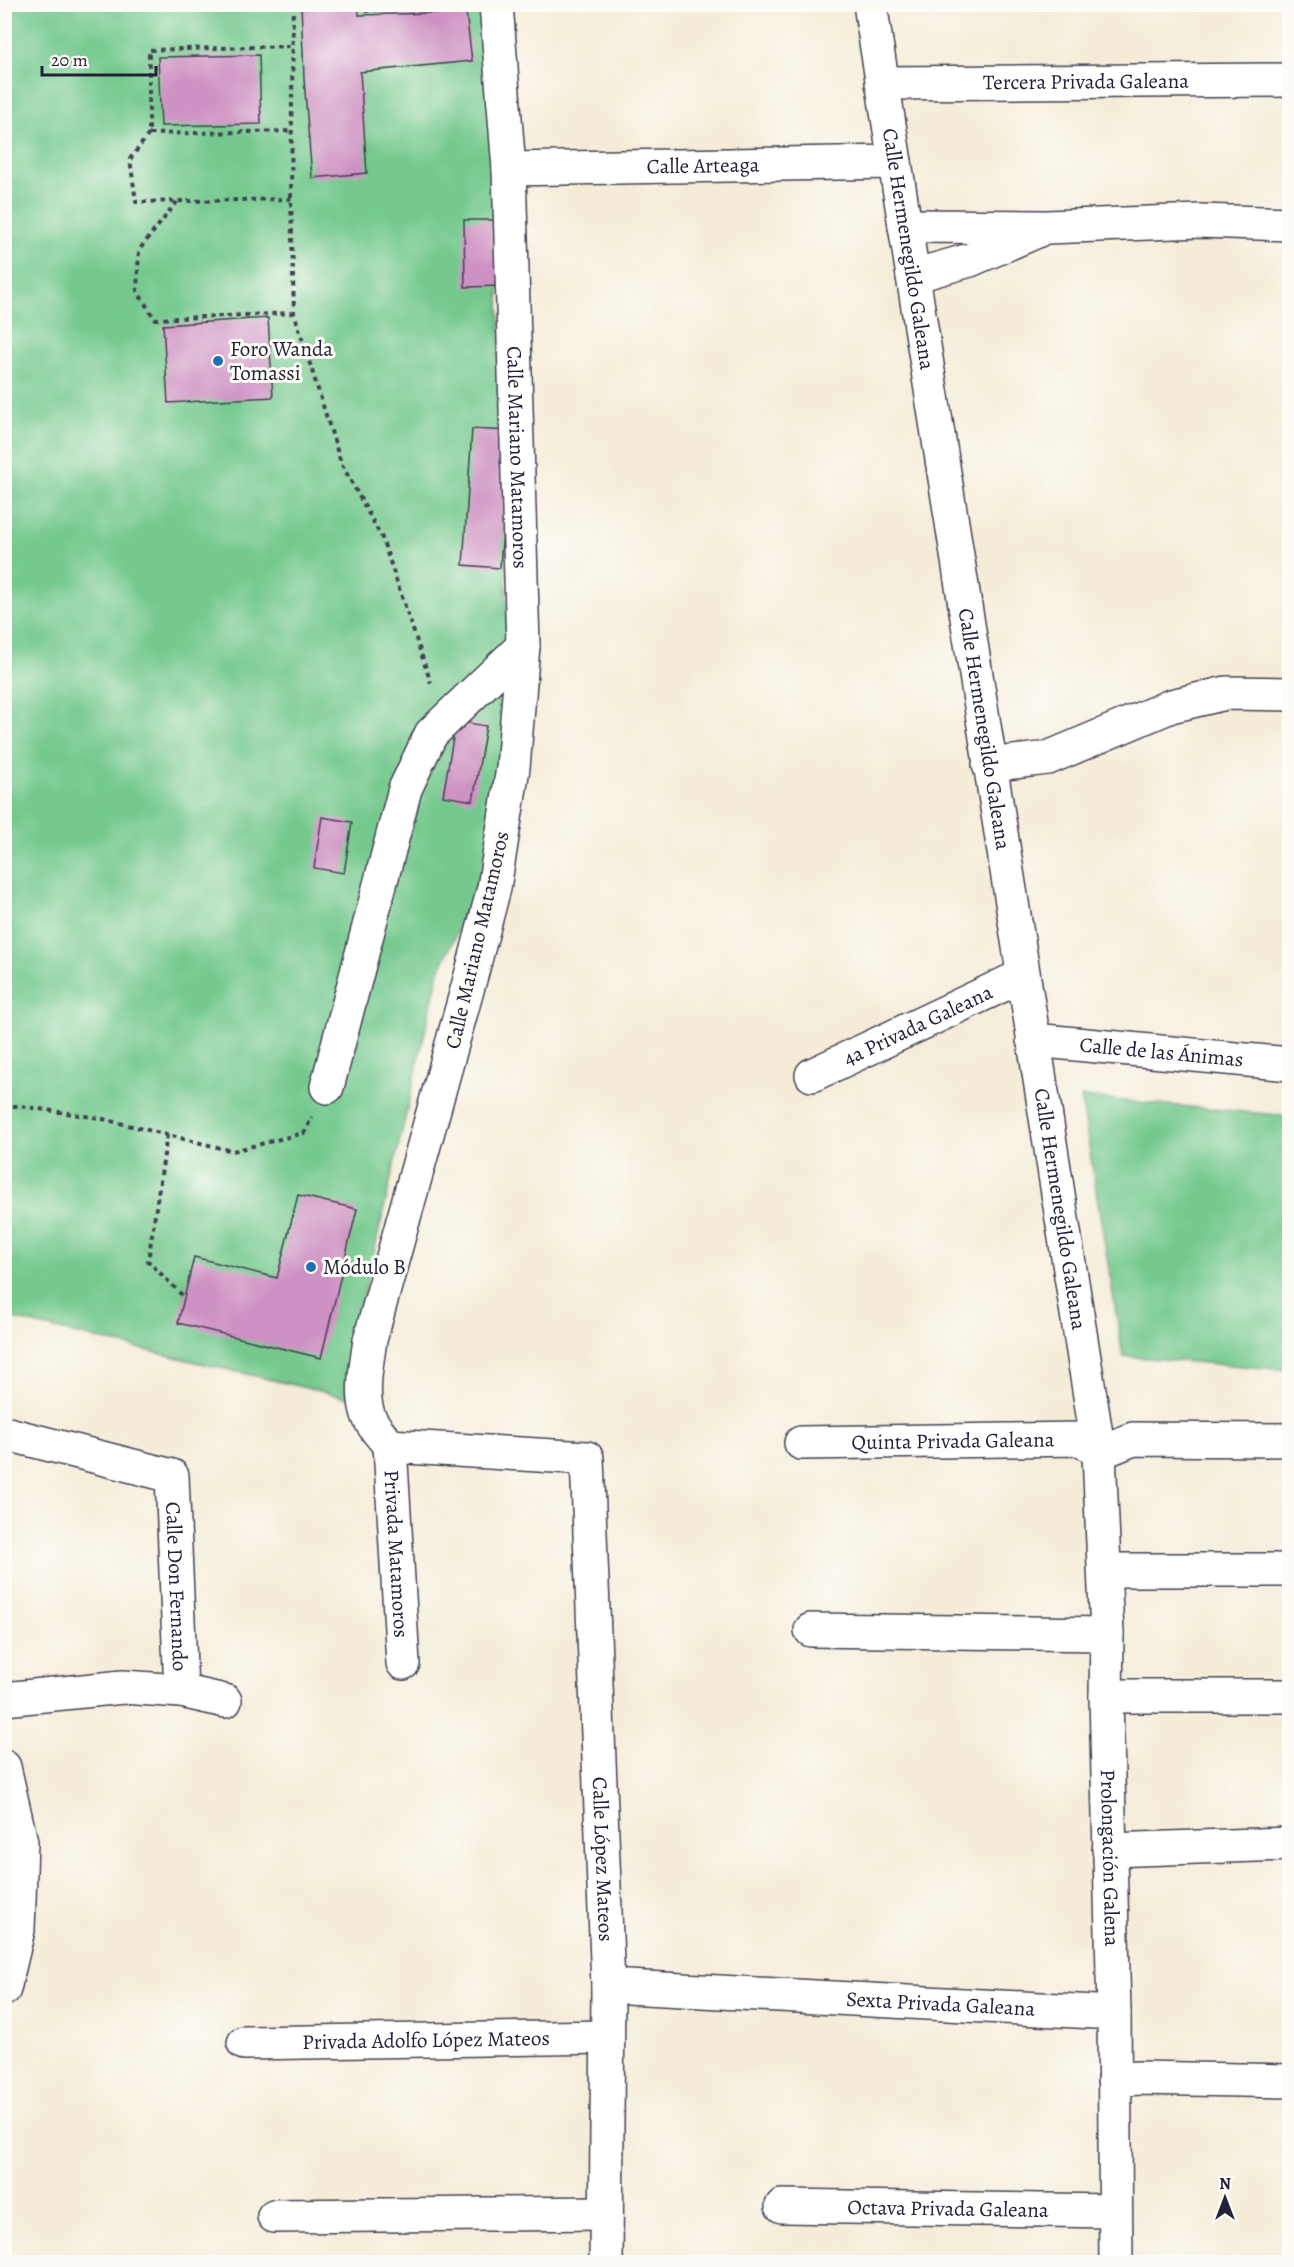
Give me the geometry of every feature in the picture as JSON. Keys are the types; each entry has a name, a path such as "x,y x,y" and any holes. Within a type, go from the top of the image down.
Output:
{"street":[{"name":"Calle Mariano Matamoros","path":"390,1446 376,1429 367,1411 366,1374 370,1340 494,888 513,768 523,646 509,169 496,4"},
{"name":"Calle Hermenegildo Galeana","path":"870,4 1099,1453"},
{"name":"Tercera Privada Galeana","path":"882,83 1290,80"},
{"name":"Calle Arteaga","path":"509,169 895,162"},
{"path":"905,226 1047,227 1200,221 1290,224"},
{"path":"913,276 970,260 1047,227"},
{"path":"327,1087 405,789 431,734 523,646"},
{"path":"989,765 1048,758 1171,706 1227,693 1290,694"},
{"name":"4a Privada Galeana","path":"812,1075 1022,976"},
{"name":"Calle de las Ánimas","path":"1033,1040 1290,1064"},
{"name":"Calle Don Fernando","path":"4,1432 172,1476 181,1691 123,1687 4,1699"},
{"name":"Quinta Privada Galeana","path":"801,1443 1083,1439 1099,1453"},
{"path":"1099,1453 1133,1439 1290,1440"},
{"name":"Calle López Mateos","path":"390,1446 586,1458 608,1986 606,2262"},
{"name":"Privada Matamoros","path":"390,1446 403,1663"},
{"name":"Prolongación Galena","path":"1099,1453 1107,1634 1106,1696 1114,2013 1116,2262"},
{"path":"1105,1570 1290,1570"},
{"path":"811,1630 1107,1634"},
{"path":"181,1691 225,1701"},
{"path":"1106,1696 1290,1696"},
{"path":"4,1767 21,1842 18,1930 4,1989"},
{"path":"1109,1850 1290,1844"},
{"name":"Sexta Privada Galeana","path":"608,1986 1114,2013"},
{"name":"Privada Adolfo López Mateos","path":"244,2043 607,2037"},
{"path":"1114,2080 1138,2078 1290,2081"},
{"name":"Octava Privada Galeana","path":"782,2206 1115,2211"},
{"path":"274,2216 605,2213"}],"path":[{"path":"294,4 291,199 294,313 341,463 382,538 445,723"},
{"path":"362,4 363,11 463,4"},
{"path":"291,199 135,202 130,159 149,134 149,50 293,46"},
{"path":"149,134 293,131"},
{"path":"177,202 139,250 137,291 155,319 294,313"},
{"path":"4,1106 20,1106 99,1118 233,1151 304,1133 327,1087"},
{"path":"167,1135 148,1261 184,1297"}],"green space":[{"path":"5,5 492,5 509,698 488,866 439,971 353,1343 349,1398 5,1317"},
{"path":"1081,1097 1289,1116 1289,1370 1123,1356"}],"building":[{"path":"301,4 358,4 359,15 466,12 472,61 360,72 367,173 312,178"},
{"path":"259,55 261,124 161,126 158,57"},
{"path":"464,220 501,220 502,286 465,287"},
{"name":"Foro Wanda Tomassi","path":"268,318 273,397 168,403 163,325"},
{"path":"472,429 510,431 500,568 463,565"},
{"path":"456,721 486,726 473,801 443,796"},
{"path":"322,817 352,822 344,873 314,868"},
{"name":"Módulo B","path":"298,1195 357,1209 321,1358 178,1323 194,1257 277,1278"}],"place":[{"name":"Foro Wanda Tomassi","path":"218,361"},
{"name":"Módulo B","path":"311,1267"}]}
